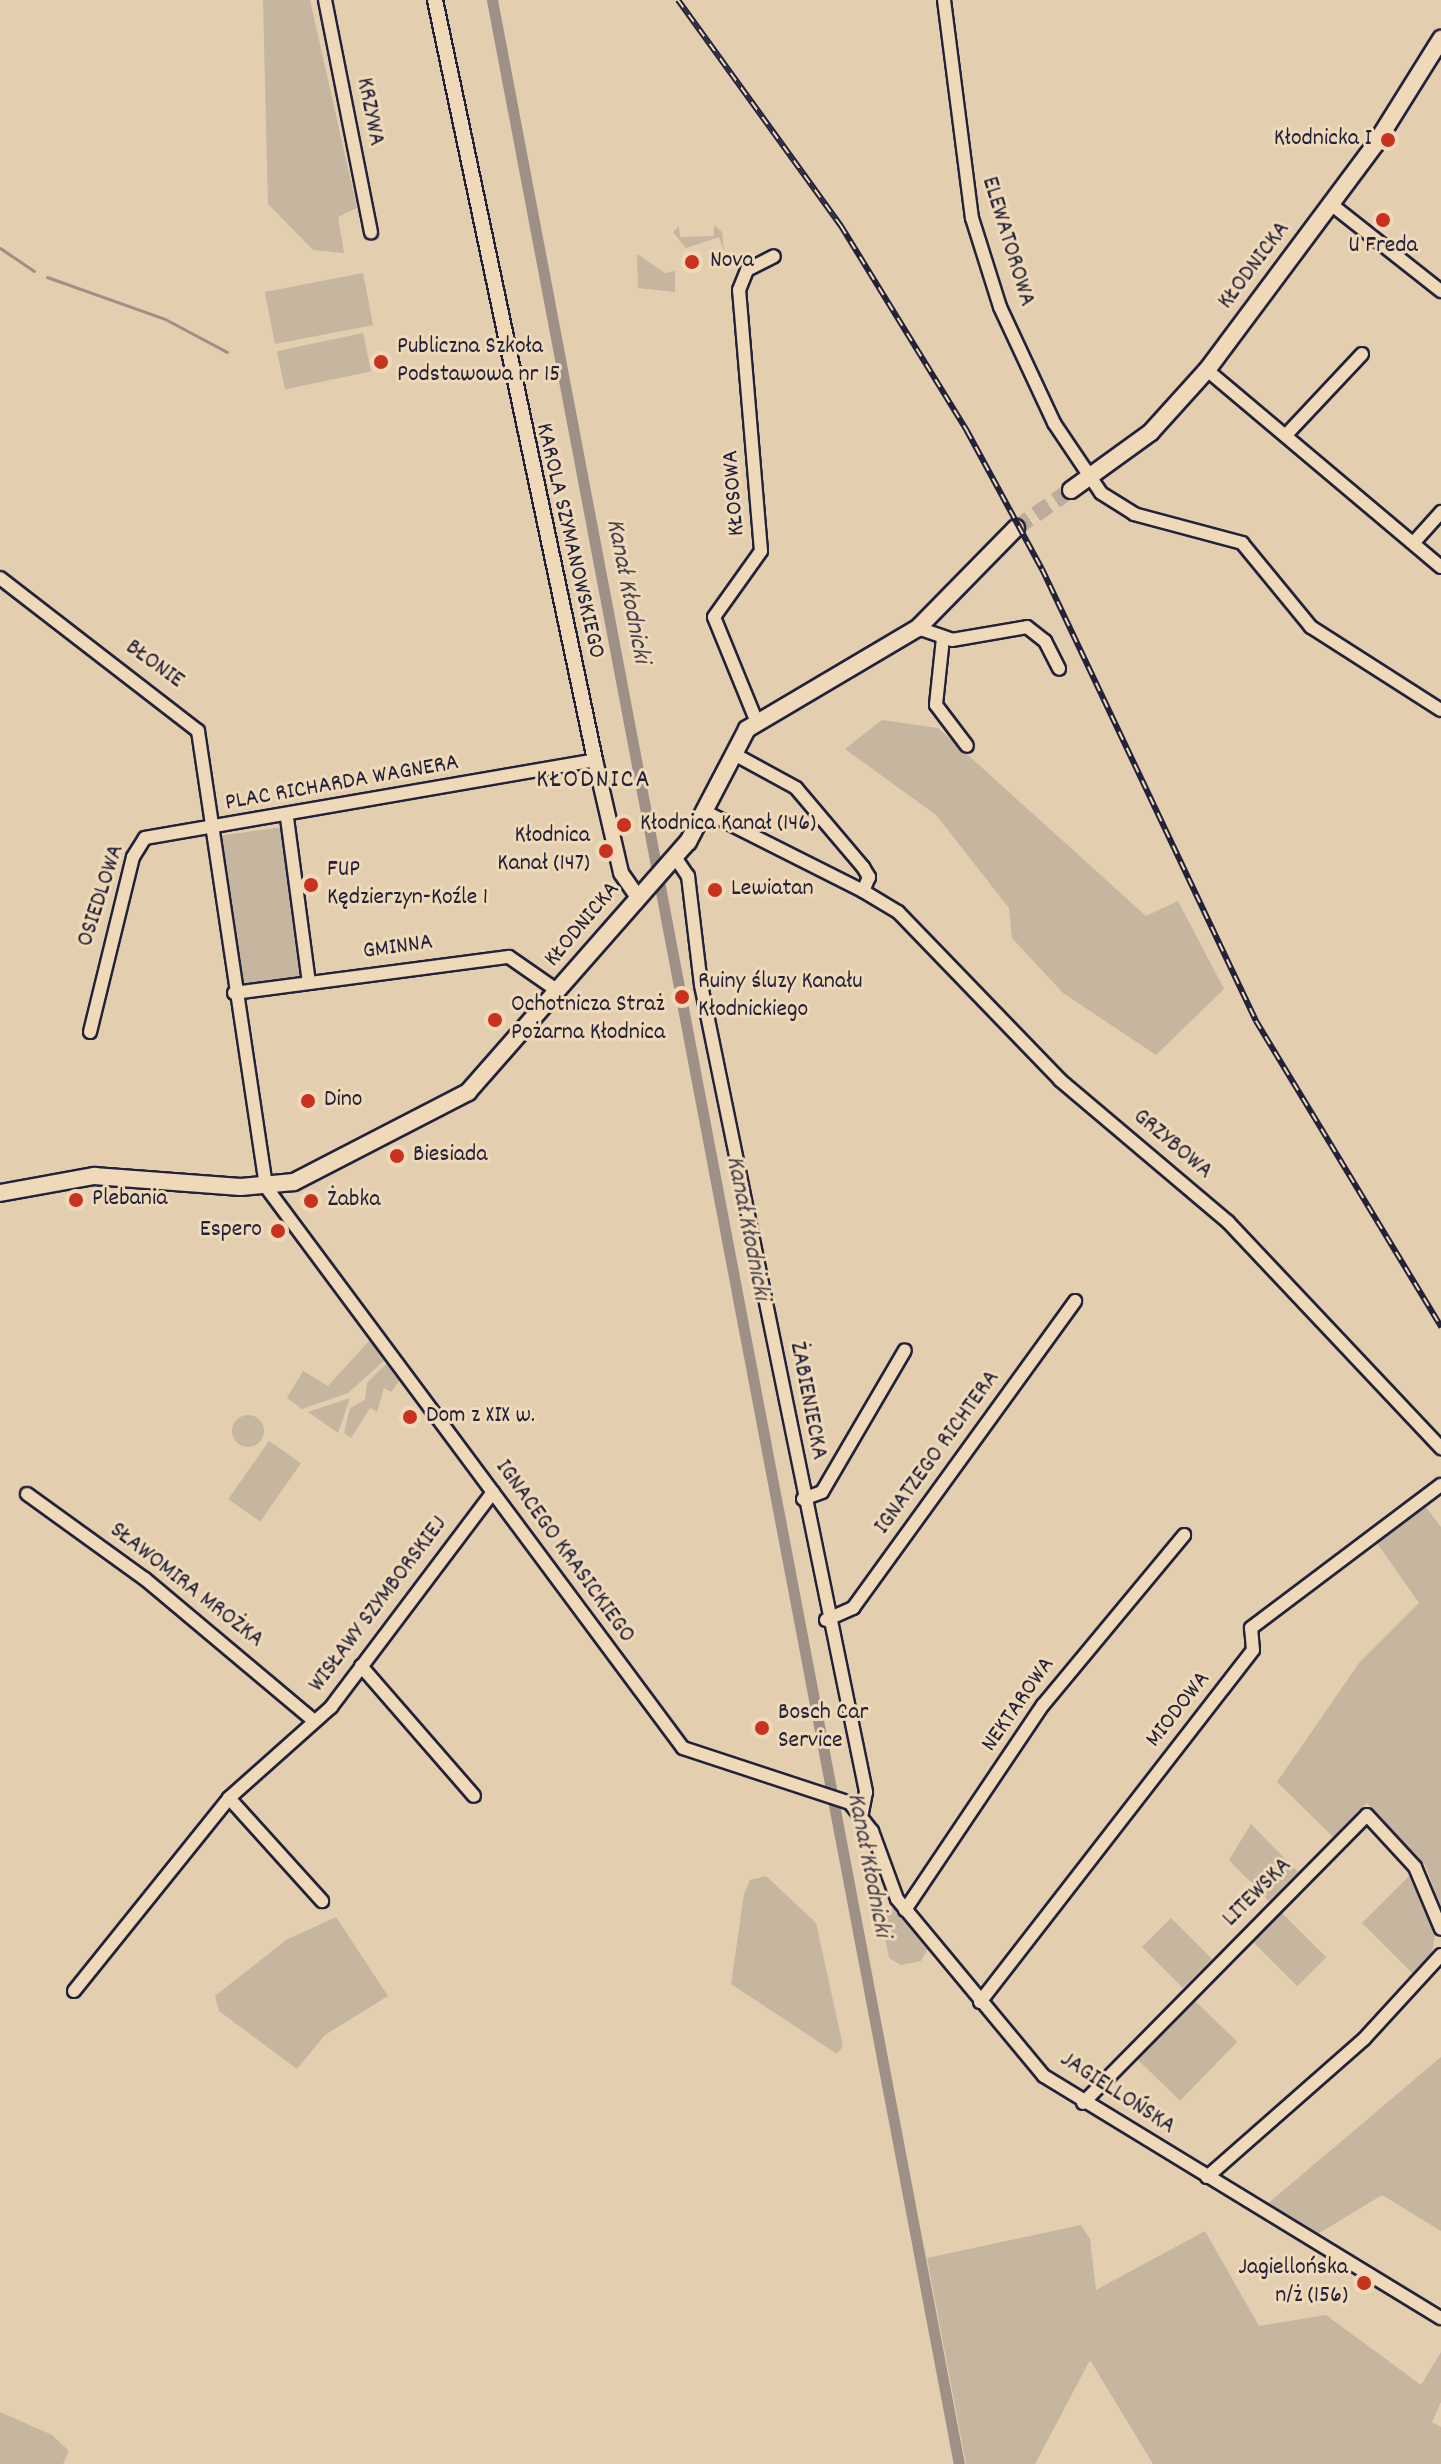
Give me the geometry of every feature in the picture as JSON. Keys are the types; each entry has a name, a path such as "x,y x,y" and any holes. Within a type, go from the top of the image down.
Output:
{"main road":[{"name":"KŁODNICKA","path":"1071,490 1151,432 1207,370 1332,205 1441,39"},
{"name":"KŁODNICKA","path":"0,1193 94,1176 266,1187 327,1168 468,1092 673,860 706,812 734,754 756,720 918,628 1016,528"}],"street":[{"name":"KRZYWA","path":"325,0 371,233"},
{"name":"KAROLA SZYMANOWSKIEGO","path":"435,0 595,760 621,873 638,897"},
{"name":"ELEWATOROWA","path":"944,0 972,218 1000,307 1047,409 1091,477 1134,514 1242,543 1311,627 1441,710"},
{"path":"1332,205 1441,291"},
{"name":"KŁOSOWA","path":"756,720 714,617 761,551 739,290 747,270 774,256"},
{"path":"1286,435 1362,354"},
{"path":"1207,370 1416,540 1441,567"},
{"path":"1416,540 1441,512"},
{"name":"BŁONIE","path":"0,578 183,713 198,731 211,830"},
{"path":"918,628 943,638 1027,627 1045,641 1059,669"},
{"path":"943,638 936,705 967,746"},
{"path":"734,754 796,788 863,867 869,877 863,891"},
{"name":"PLAC RICHARDA WAGNERA","path":"234,993 211,830 595,760"},
{"name":"GRZYBOWA","path":"706,812 863,891 898,912 1051,1071 1228,1222 1441,1448"},
{"path":"287,818 309,983"},
{"name":"OSIEDLOWA","path":"90,1032 133,857 145,838 211,830"},
{"name":"ŻABIENIECKA","path":"673,860 688,876 701,985 826,1620 866,1792 862,1813"},
{"name":"GMINNA","path":"234,993 509,957 558,991"},
{"path":"234,993 266,1187"},
{"name":"IGNACEGO KRASICKIEGO","path":"266,1187 683,1748 701,1759 810,1785 850,1803 862,1813"},
{"name":"IGNATZEGO RICHTERA","path":"826,1620 853,1608 1075,1301"},
{"path":"803,1499 822,1492 905,1350"},
{"name":"MIODOWA","path":"980,2002 1253,1650 1251,1628 1441,1485"},
{"name":"WISŁAWY SZYMBORSKIEJ","path":"74,1991 229,1798 313,1720 361,1666 493,1492"},
{"name":"SŁAWOMIRA MROŻKA","path":"27,1494 145,1579 313,1720"},
{"name":"NEKTAROWA","path":"905,1910 1043,1705 1184,1535"},
{"path":"361,1666 474,1796"},
{"path":"229,1798 322,1901"},
{"name":"JAGIELLOŃSKA","path":"862,1813 905,1910 1044,2076 1083,2103 1441,2318"},
{"name":"LITEWSKA","path":"1083,2103 1367,1815 1415,1867 1441,1929"},
{"path":"1207,2177 1364,2039 1441,1955"}],"shaded area":[{"path":"263,0 310,0 357,208 338,217 344,253 313,250 268,204"},
{"path":"714,225 722,232 724,251 719,237 686,248 673,232 679,226 680,237 714,236"},
{"path":"637,254 665,273 675,271 675,292 638,288"},
{"path":"363,273 373,325 275,344 265,292"},
{"path":"363,333 371,371 285,389 277,351"},
{"path":"882,720 938,728 1146,916 1178,901 1224,989 1156,1055 1063,993 1012,938 1009,908 936,815 845,749"},
{"path":"282,827 303,978 239,987 218,836"},
{"path":"370,1340 385,1360 348,1393 302,1409 287,1398 303,1371 328,1386"},
{"path":"387,1363 400,1380 391,1392 384,1388 377,1412 370,1408 351,1438 344,1433 350,1408 365,1400 367,1383"},
{"path":"350,1398 338,1433 308,1412"},
{"path":"248,1415 259,1420 264,1431 259,1442 248,1447 237,1442 232,1431 237,1420"},
{"path":"269,1441 301,1463 260,1522 228,1499"},
{"path":"1426,1507 1441,1527 1441,1907 1425,1865 1367,1803 1333,1837 1277,1782 1359,1663 1419,1603 1377,1543"},
{"path":"1251,1824 1298,1872 1269,1901 1229,1860"},
{"path":"1411,1874 1435,1934 1431,1959 1415,1976 1362,1923"},
{"path":"766,1876 816,1923 843,2046 837,2054 731,1984 744,1894 750,1880"},
{"path":"896,1907 928,1948 921,1961 901,1965 889,1958 880,1914"},
{"path":"1281,1912 1326,1957 1297,1986 1252,1941"},
{"path":"336,1917 388,1996 325,2035 297,2069 219,2011 215,1996 286,1940"},
{"path":"1171,1918 1212,1959 1183,1988 1142,1947"},
{"path":"1194,2000 1237,2042 1180,2101 1137,2059"},
{"path":"1441,2057 1441,2231 1382,2195 1316,2235 1265,2206"},
{"path":"1081,2225 1090,2239 1096,2290 1205,2231 1259,2326 1326,2315 1421,2385 1441,2352 1441,2402 1432,2422 1441,2427 1441,2464 1153,2464 1090,2360 1035,2464 966,2464 927,2258"},
{"path":"0,2412 52,2435 69,2451 63,2464 0,2464"}],"waterway":[{"name":"Kanał Kłodnicki","path":"492,0 959,2464"},
{"path":"0,248 34,271"},
{"path":"47,277 165,319 227,352"}],"tunnel":[{"path":"1016,528 1071,490"}],"railway":[{"path":"678,0 841,226 967,431 1042,569 1256,1021 1441,1327"}],"place":[{"name":"Kłodnicka I","path":"1388,140"},
{"name":"U Freda","path":"1383,220"},
{"name":"Nova","path":"692,262"},
{"name":"Publiczna Szkoła Podstawowa nr 15","path":"381,362"},
{"name":"Kłodnica Kanał (146)","path":"624,825"},
{"name":"Kłodnica Kanał (147)","path":"606,851"},
{"name":"FUP Kędzierzyn-Koźle 1","path":"311,885"},
{"name":"Lewiatan","path":"715,890"},
{"name":"Ruiny śluzy Kanału Kłodnickiego","path":"682,997"},
{"name":"Ochotnicza Straż Pożarna Kłodnica","path":"495,1020"},
{"name":"Dino","path":"308,1101"},
{"name":"Biesiada","path":"397,1156"},
{"name":"Plebania","path":"76,1200"},
{"name":"Żabka","path":"311,1201"},
{"name":"Espero","path":"278,1231"},
{"name":"Dom z XIX w.","path":"410,1417"},
{"name":"Bosch Car Service","path":"762,1728"},
{"name":"Jagiellońska n/ż (156)","path":"1364,2283"}],"district":[{"name":"KŁODNICA","path":"594,781"}]}
